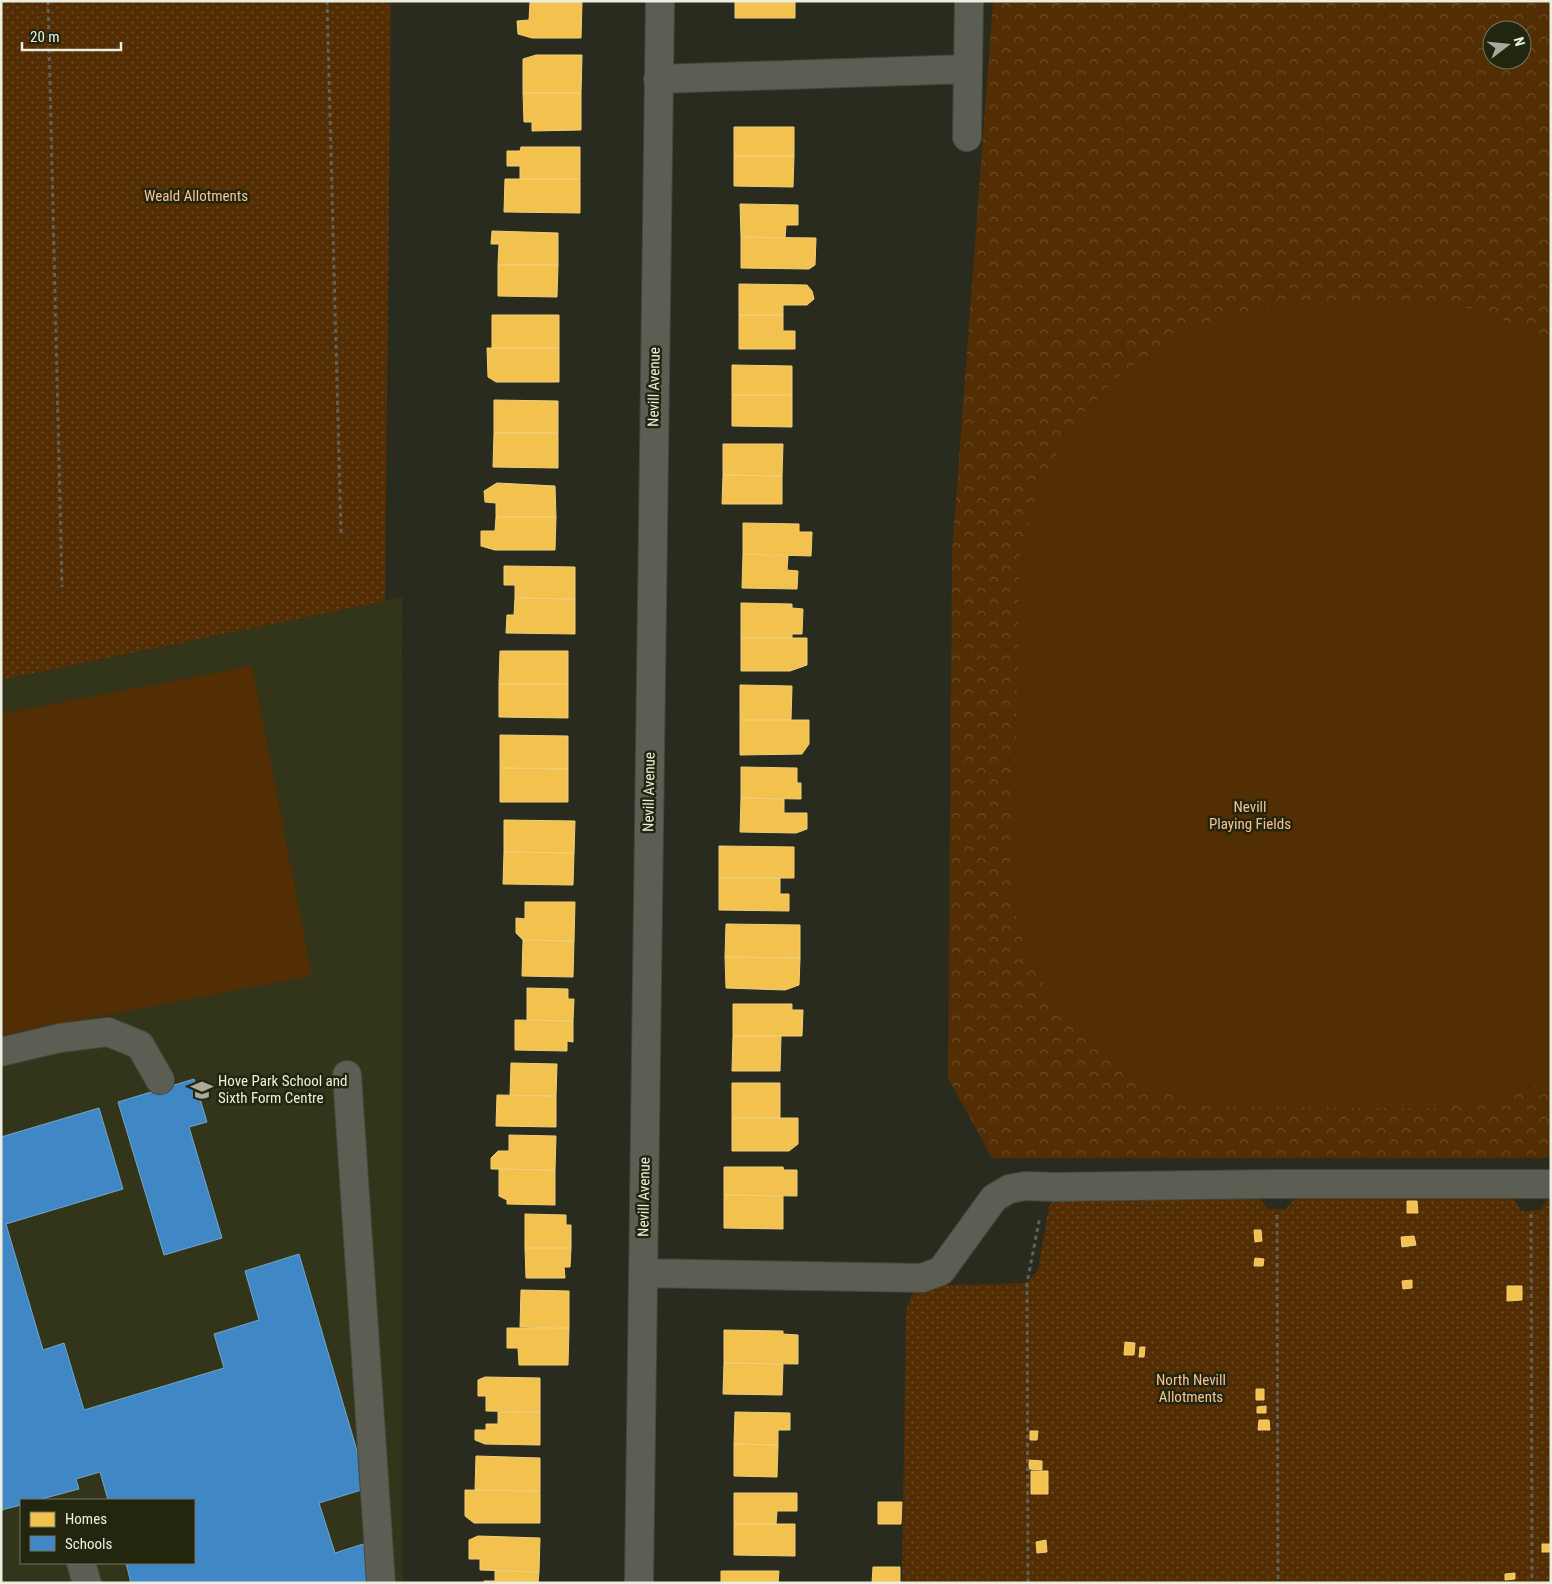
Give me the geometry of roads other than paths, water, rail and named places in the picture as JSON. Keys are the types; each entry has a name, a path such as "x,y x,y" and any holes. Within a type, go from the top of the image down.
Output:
{"street":[{"name":"Nevill Avenue","path":"640,1583 660,1"},
{"path":"967,137 969,1"},
{"path":"658,79 968,69"},
{"path":"1,1052 60,1038 108,1032 140,1045 160,1080"},
{"path":"347,1075 381,1583"},
{"path":"643,1273 922,1278 941,1271 994,1198 1009,1189 1025,1186 1540,1184"},
{"path":"80,1564 86,1583"}],"place":[{"name":"Hove Park School and Sixth Form Centre","path":"202,1090"}],"park label":[{"name":"Weald Allotments","path":"196,196"},
{"name":"Nevill Playing Fields","path":"1250,816"},
{"name":"North Nevill Allotments","path":"1191,1388"}]}
